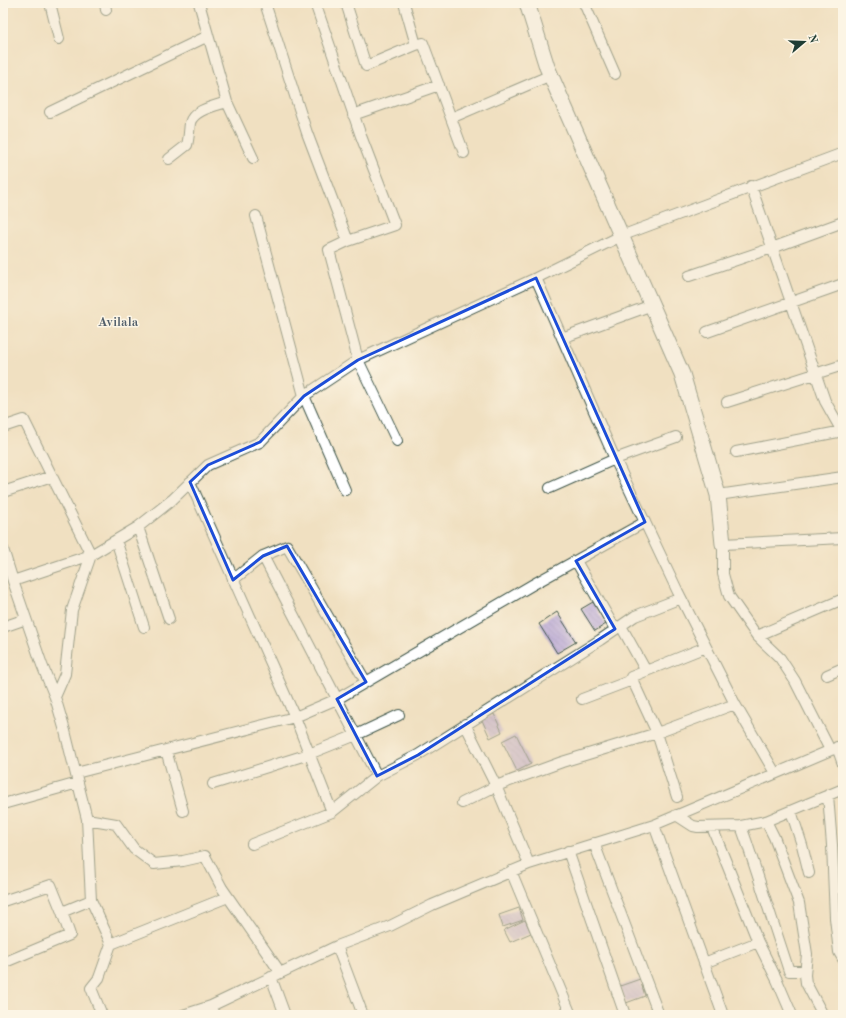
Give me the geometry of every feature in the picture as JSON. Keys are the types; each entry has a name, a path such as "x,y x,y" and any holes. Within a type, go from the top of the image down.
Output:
{"street":[{"path":"50,3 59,39"},
{"path":"199,3 227,102 253,158"},
{"path":"265,3 307,133 348,241"},
{"path":"315,3 353,115 395,225 348,241 329,250 358,360 397,441"},
{"path":"346,3 366,66 423,43 464,153"},
{"path":"404,3 416,45"},
{"path":"527,3 551,75 682,374 718,495 723,544 723,574 726,590 757,636 780,658 837,748 843,764"},
{"path":"584,3 615,74"},
{"path":"50,112 208,36"},
{"path":"451,118 551,75"},
{"path":"353,115 439,85"},
{"path":"169,160 187,145 190,121 194,116 199,112 227,102"},
{"path":"14,580 91,555 138,527 172,500 208,465 260,442 304,396 358,360 536,278 621,236 751,186 843,153"},
{"path":"736,452 843,432 826,400 751,186"},
{"path":"256,216 304,396 345,490"},
{"path":"689,276 843,222"},
{"path":"536,278 615,459 681,598 735,704 775,773"},
{"path":"707,332 843,284"},
{"path":"562,338 652,305"},
{"path":"727,402 817,375 843,365"},
{"path":"3,427 24,420 91,555 72,610 65,674 55,697"},
{"path":"550,488 615,459 676,437"},
{"path":"3,492 52,476"},
{"path":"718,495 843,477"},
{"path":"190,482 295,717 332,812"},
{"path":"3,804 77,778 166,750 295,717 337,699 532,585 645,522"},
{"path":"138,527 169,618"},
{"path":"723,544 843,538"},
{"path":"116,540 144,627"},
{"path":"234,580 263,556 288,546 366,682"},
{"path":"3,549 26,619 55,697 87,819 91,900 111,944 99,978 91,988 102,1015"},
{"path":"263,556 377,776"},
{"path":"576,561 646,671"},
{"path":"252,844 332,812 377,776 418,755 635,616 681,598"},
{"path":"757,636 843,599"},
{"path":"3,627 26,619"},
{"path":"677,797 657,734 631,677 706,647"},
{"path":"827,675 843,668"},
{"path":"582,699 632,680"},
{"path":"462,802 496,786 562,762 657,734 735,704"},
{"path":"213,784 309,754 356,735 399,715"},
{"path":"465,724 496,786 529,864"},
{"path":"183,1015 213,1010 276,974 337,946 390,926 432,905 529,864 654,825 837,748"},
{"path":"166,750 183,811"},
{"path":"676,815 693,826 712,828 741,826 766,821 843,788"},
{"path":"828,795 835,918 839,952 843,959"},
{"path":"791,811 809,873"},
{"path":"87,819 116,824 134,849 154,864 183,861 205,856 228,897 276,974 285,1015"},
{"path":"766,821 774,837 799,903 807,954 805,971 806,983 822,1015"},
{"path":"654,825 723,1015"},
{"path":"741,826 789,971 805,971"},
{"path":"712,828 758,942 792,1015"},
{"path":"594,844 659,1015"},
{"path":"568,851 625,1015"},
{"path":"512,871 571,1015"},
{"path":"3,901 51,885 70,935 3,963"},
{"path":"111,944 228,897"},
{"path":"62,912 91,900"},
{"path":"704,963 758,942"},
{"path":"337,946 363,1015"}],"highlighted area":[{"path":"536,278 645,522 576,561 615,629 418,755 377,776 337,699 366,682 287,546 263,556 233,580 190,482 208,465 260,442 304,396 358,360"}],"building":[{"path":"593,602 606,624 595,631 581,609"},
{"path":"557,612 576,642 557,653 539,624"},
{"path":"494,714 502,732 490,738 482,720"},
{"path":"516,734 531,764 517,771 502,741"},
{"path":"519,908 523,920 503,927 499,915"},
{"path":"525,920 531,933 510,942 504,930"},
{"path":"640,979 645,996 626,1003 620,986"}],"district":[{"name":"Avilala","path":"118,321"}]}
